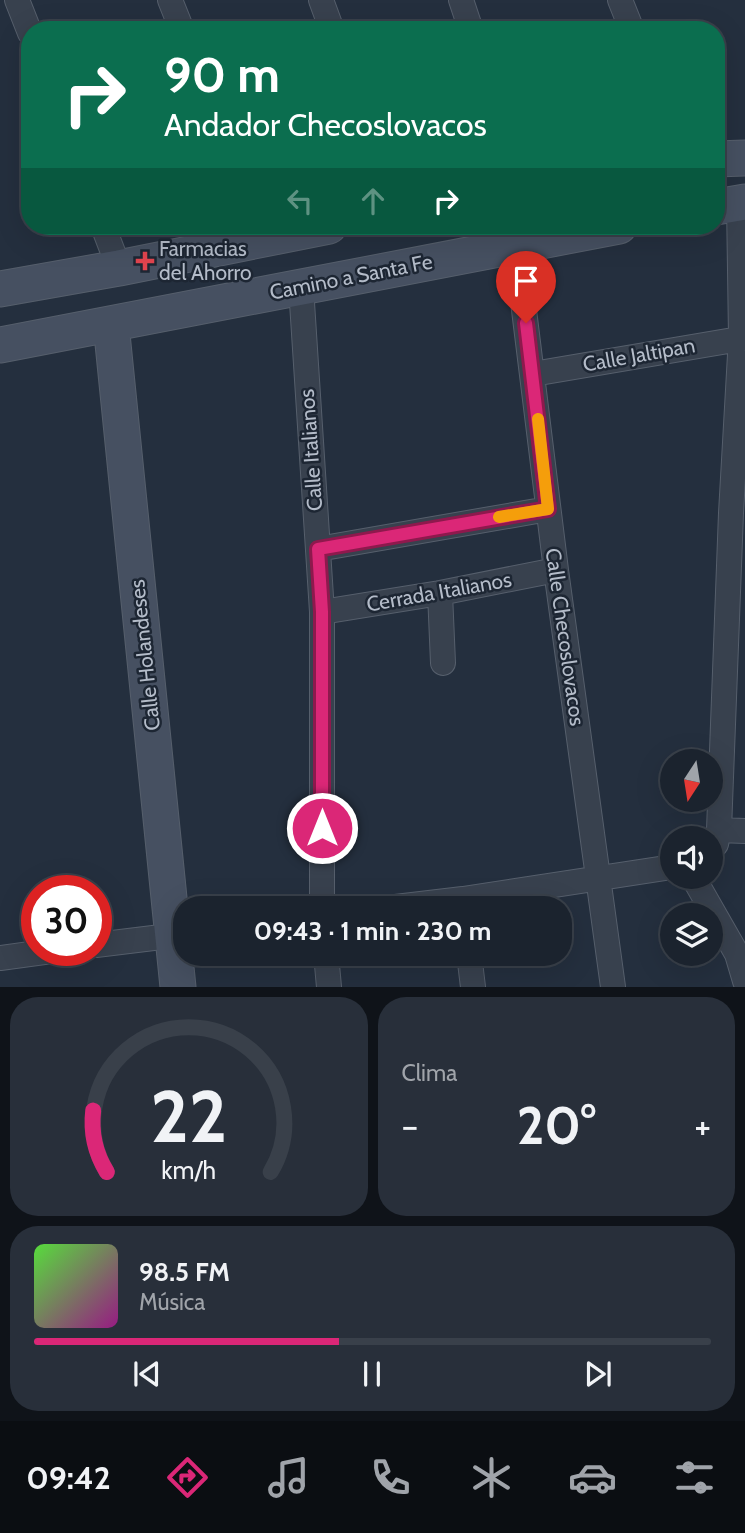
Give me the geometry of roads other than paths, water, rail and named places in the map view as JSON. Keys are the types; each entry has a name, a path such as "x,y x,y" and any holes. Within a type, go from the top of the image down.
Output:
{"main road":[{"path":"725,159 745,158"},
{"path":"0,289 119,268 253,235"},
{"name":"Camino a Santa Fe","path":"0,345 570,235"},
{"name":"Calle Holandeses","path":"111,324 175,896"},
{"name":"Calle Holandeses","path":"178,966 178,987"}],"street":[{"path":"17,0 25,21"},
{"path":"170,0 178,21"},
{"path":"321,0 329,21"},
{"path":"461,0 468,21"},
{"path":"620,0 628,21"},
{"path":"717,826 736,666 743,338 733,204"},
{"path":"106,235 119,268"},
{"name":"Calle Checoslovacos","path":"516,245 548,509 613,987"},
{"name":"Calle Italianos","path":"301,287 322,612 323,896"},
{"name":"Calle Jaltipan","path":"533,374 743,338"},
{"path":"318,549 548,509"},
{"name":"Cerrada Italianos","path":"322,612 440,593 556,570"},
{"path":"440,593 443,663"},
{"path":"723,838 745,831"},
{"path":"507,896 660,869"},
{"path":"700,889 742,968"},
{"path":"112,944 173,936"},
{"path":"0,958 21,955"},
{"path":"327,966 329,987"},
{"path":"470,966 473,987"}],"place":[{"name":"Farmacias del Ahorro","path":"145,261"}]}
